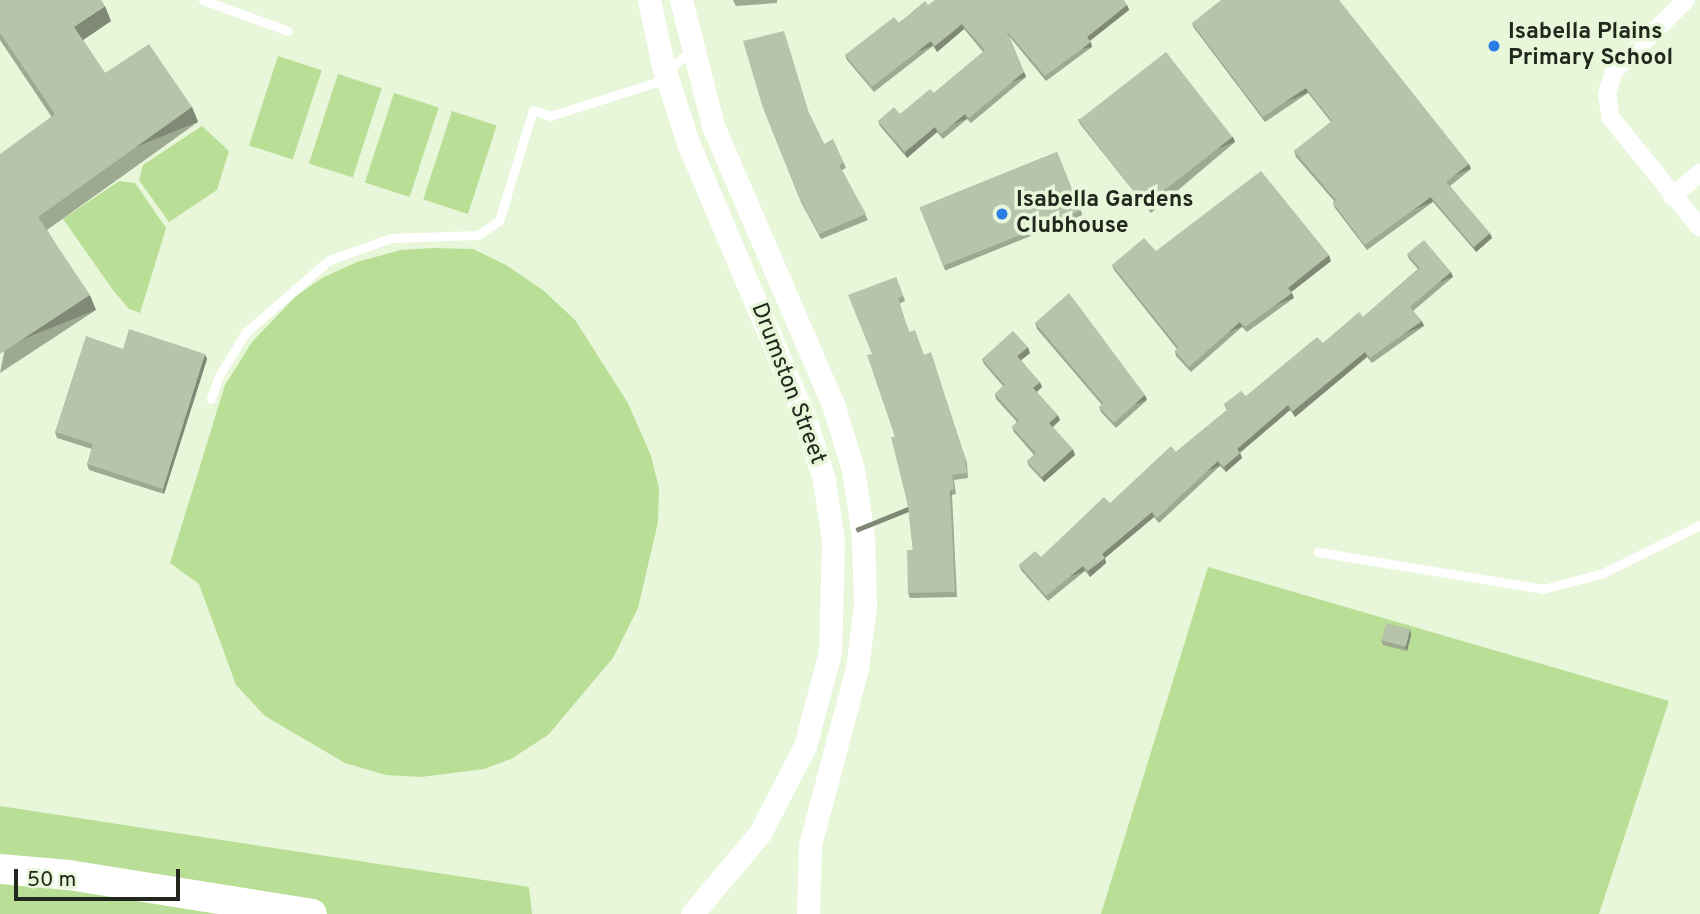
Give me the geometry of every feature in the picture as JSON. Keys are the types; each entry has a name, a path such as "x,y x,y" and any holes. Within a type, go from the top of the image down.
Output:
{"main road":[{"path":"0,869 69,875 312,914"},
{"path":"220,900 257,914"}],"street":[{"name":"Drumston Street","path":"649,0 665,73 688,143 806,421 824,480 833,541 830,652 805,746 760,833 692,914"},
{"name":"Drumston Street","path":"681,0 691,50 713,126 833,404 853,469 863,537 864,605 857,668 810,845 808,914"},
{"path":"1686,0 1614,71 1606,94 1611,118 1672,197 1700,228"},
{"path":"1672,197 1700,173"}],"lane":[{"path":"203,0 288,31"},
{"path":"211,399 219,376 246,332 328,260 391,238 478,235 499,221 533,110 550,116 654,83 691,50"},
{"path":"1318,552 1543,589 1603,573 1700,525"}],"green space":[{"path":"278,56 322,70 293,160 249,145"},
{"path":"338,74 382,88 353,178 309,163"},
{"path":"394,93 439,108 410,197 365,182"},
{"path":"452,111 497,126 468,214 423,199"},
{"path":"202,126 229,151 217,190 169,222 139,180 143,165"},
{"path":"119,181 135,183 166,228 140,313 129,309 113,290 63,219"},
{"path":"473,249 506,265 544,291 575,320 628,403 651,456 659,488 658,522 638,608 613,658 548,735 511,759 484,769 421,777 386,775 345,763 265,716 236,685 199,584 170,563 225,385 252,342 295,297 322,278 357,262 401,250"},
{"path":"1208,567 1669,701 1599,914 1101,914"},
{"path":"0,806 529,887 532,914 0,914"}],"building":[{"path":"0,0 101,0 105,6 74,27 105,73 149,44 192,107 38,217 90,295 0,354 0,154 55,114 0,33"},
{"path":"935,0 1124,0 1127,5 1087,37 1091,42 1045,76 1006,30 1024,72 969,118 965,114 941,134 935,127 905,152 878,121 894,107 900,114 930,89 934,93 985,50 962,24 935,46 931,41 872,87 845,55 894,17 899,23 925,1 928,5"},
{"path":"1221,0 1339,0 1469,164 1446,182 1490,233 1474,247 1431,197 1365,245 1333,203 1336,200 1294,151 1332,121 1306,88 1263,117 1192,23"},
{"path":"784,31 809,113 824,144 833,139 844,163 839,165 866,214 819,234 799,196 762,105 743,41"},
{"path":"1166,52 1232,137 1145,205 1079,120"},
{"name":"Isabella Gardens Clubhouse","path":"1057,152 1081,210 943,266 920,207"},
{"path":"1261,171 1329,255 1288,288 1292,293 1245,327 1240,322 1189,367 1175,351 1178,347 1112,265 1144,238 1156,251"},
{"path":"1424,240 1451,272 1410,307 1422,321 1370,358 1365,352 1293,411 1288,405 1237,449 1240,453 1224,467 1218,461 1157,518 1152,512 1102,554 1105,558 1088,571 1083,566 1046,596 1019,565 1035,551 1041,557 1104,497 1110,503 1171,446 1176,452 1228,409 1224,404 1241,391 1246,396 1317,337 1323,343 1359,312 1363,317 1420,268 1407,254"},
{"path":"896,277 903,296 898,298 909,332 915,330 924,355 931,352 965,458 967,473 952,475 954,489 950,490 955,592 908,593 907,550 913,550 908,506 891,437 895,437 867,355 872,354 848,295"},
{"path":"1069,293 1145,395 1114,423 1099,407 1103,403 1035,323"},
{"path":"129,329 205,354 163,489 87,464 93,444 55,432 86,336 123,349"},
{"path":"1013,331 1028,347 1017,356 1040,382 1033,388 1058,415 1049,423 1073,449 1042,477 1027,461 1036,453 1012,427 1019,421 995,394 1005,385 982,359"},
{"path":"1386,623 1410,629 1406,647 1382,640"}],"place":[{"name":"Isabella Plains Primary School","path":"1494,46"},
{"name":"Isabella Gardens Clubhouse","path":"1002,214"}]}
